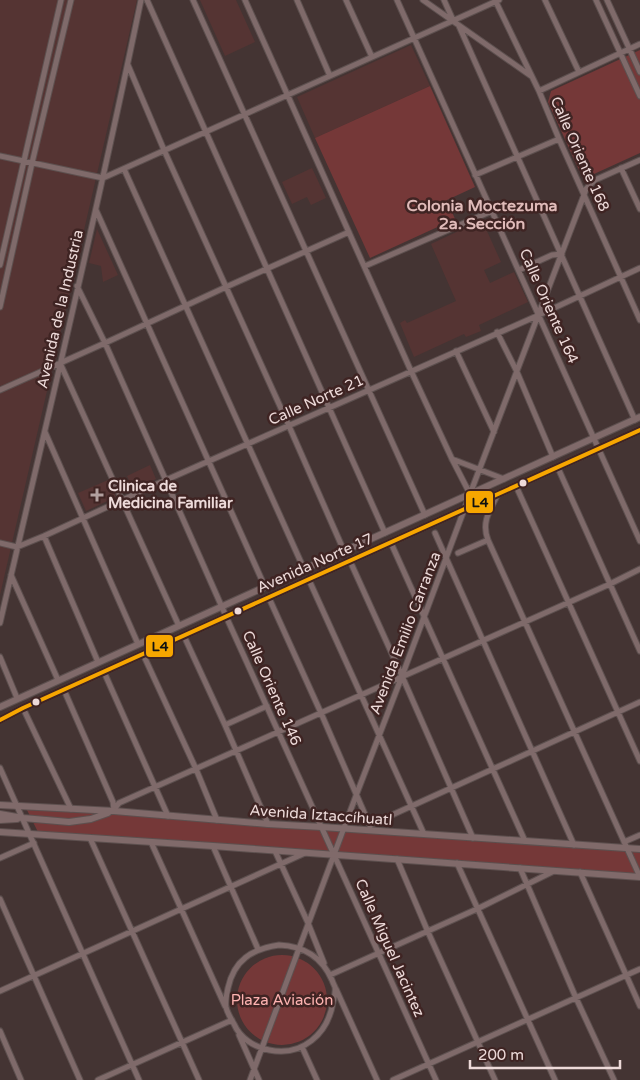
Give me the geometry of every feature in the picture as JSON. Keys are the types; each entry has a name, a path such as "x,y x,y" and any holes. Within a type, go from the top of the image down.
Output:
{"main road":[{"name":"Avenida Norte 17","path":"0,707 637,419"},
{"name":"Avenida Norte 17","path":"0,720 640,430"},
{"name":"Avenida Iztaccíhuatl","path":"0,805 114,811 268,824 371,828 424,834 574,845 625,845 640,849"},
{"path":"0,814 69,822 114,811"},
{"path":"0,820 23,818"},
{"path":"0,832 640,877"}],"street":[{"path":"0,265 60,0"},
{"path":"0,307 70,0"},
{"name":"Avenida de la Industria","path":"0,623 96,210 141,0"},
{"path":"146,0 385,533"},
{"path":"193,0 425,515"},
{"path":"245,0 411,371 470,494"},
{"path":"297,0 330,76"},
{"path":"346,0 372,57"},
{"name":"Calle Oriente 164","path":"397,0 640,541"},
{"path":"423,0 532,76"},
{"path":"444,0 453,21"},
{"path":"0,156 103,178 497,0"},
{"name":"Calle Oriente 168","path":"497,0 640,320"},
{"path":"545,0 579,72"},
{"path":"596,0 640,96"},
{"path":"607,0 640,72"},
{"path":"459,26 637,419"},
{"path":"539,91 640,44"},
{"path":"50,46 59,47"},
{"path":"128,64 164,150 290,426 344,551"},
{"path":"475,175 559,139"},
{"path":"584,195 586,189 595,180 640,160"},
{"path":"621,168 640,209"},
{"path":"124,169 304,569"},
{"name":"Avenida Emilio Carranza","path":"250,1080 356,792 402,676 584,195"},
{"path":"96,210 265,587"},
{"path":"365,266 492,211"},
{"path":"0,390 349,232"},
{"path":"519,270 552,254 562,254"},
{"name":"Calle Norte 21","path":"17,547 497,332 539,315 640,268"},
{"name":"Calle Oriente 146","path":"77,286 105,344 226,617 322,827"},
{"path":"497,332 517,372 553,457"},
{"path":"456,351 494,432"},
{"path":"60,362 179,626"},
{"path":"45,432 138,644"},
{"path":"452,459 504,479"},
{"path":"558,468 640,651"},
{"path":"516,486 640,761"},
{"path":"498,494 487,518 485,532 640,877"},
{"path":"435,533 574,845"},
{"path":"44,536 98,662"},
{"path":"458,553 488,540"},
{"path":"0,543 17,547"},
{"path":"391,543 525,841"},
{"path":"350,561 473,838"},
{"path":"114,811 120,803 640,569"},
{"path":"11,575 58,680"},
{"path":"309,580 424,834"},
{"path":"269,598 371,828 411,805 640,702"},
{"path":"184,636 268,824"},
{"path":"143,654 196,769 217,820"},
{"path":"0,657 17,698"},
{"path":"104,672 168,816"},
{"path":"64,690 113,802 114,811"},
{"path":"225,725 267,706"},
{"path":"23,708 70,809"},
{"path":"0,768 139,1080"},
{"name":"Calle Miguel Jacintez","path":"322,827 436,1080"},
{"path":"625,845 640,835"},
{"path":"90,838 199,1080"},
{"path":"152,842 259,1080"},
{"path":"0,858 34,843"},
{"path":"213,846 258,949"},
{"path":"274,851 377,1080"},
{"path":"0,991 306,853"},
{"path":"397,859 495,1080"},
{"path":"457,863 555,1080"},
{"path":"520,868 526,886 614,1080"},
{"path":"330,975 428,932 556,870"},
{"path":"580,872 640,1006"},
{"path":"0,899 80,1080"},
{"path":"226,1007 230,979 237,966 258,949 289,945 313,955 325,966"},
{"path":"393,1080 640,969"},
{"path":"237,1031 248,1042 261,1049 274,1052 302,1047 314,1039 324,1028 330,1016 335,988"},
{"path":"98,1080 232,1020"},
{"path":"0,1031 21,1080"},
{"path":"302,1047 317,1080"}],"shaded area":[{"path":"0,0 137,0 0,595"},
{"path":"200,0 236,0 255,42 225,56"},
{"path":"411,45 430,86 315,138 297,97"},
{"path":"312,168 326,198 311,205 307,197 292,204 282,182"},
{"path":"482,220 501,262 484,270 490,283 514,272 528,302 479,325 481,331 466,337 464,334 414,357 400,323 405,320 407,323 456,301 431,244"},
{"path":"97,229 118,275 103,282 101,266 89,263"},
{"path":"150,465 156,479 133,490 127,476"},
{"name":"Clinica de Medicina Familiar","path":"108,480 116,497 86,511 78,493"}],"green space":[{"path":"640,50 640,153 594,174 583,173 579,170 548,102 551,91"},
{"path":"430,86 475,187 447,200 455,219 370,258 315,138"},
{"path":"27,810 123,814 640,852 640,874 38,832"},
{"name":"Plaza Aviación","path":"282,955 299,959 314,968 323,983 327,1000 323,1017 314,1032 299,1041 282,1045 265,1041 250,1032 241,1017 237,1000 241,983 250,968 265,959"}],"transit line":[{"name":"L4","path":"0,720 640,430"}],"place":[{"name":"Clinica de Medicina Familiar","path":"97,495"}],"district":[{"name":"Colonia Moctezuma 2a. Sección","path":"482,215"}]}
